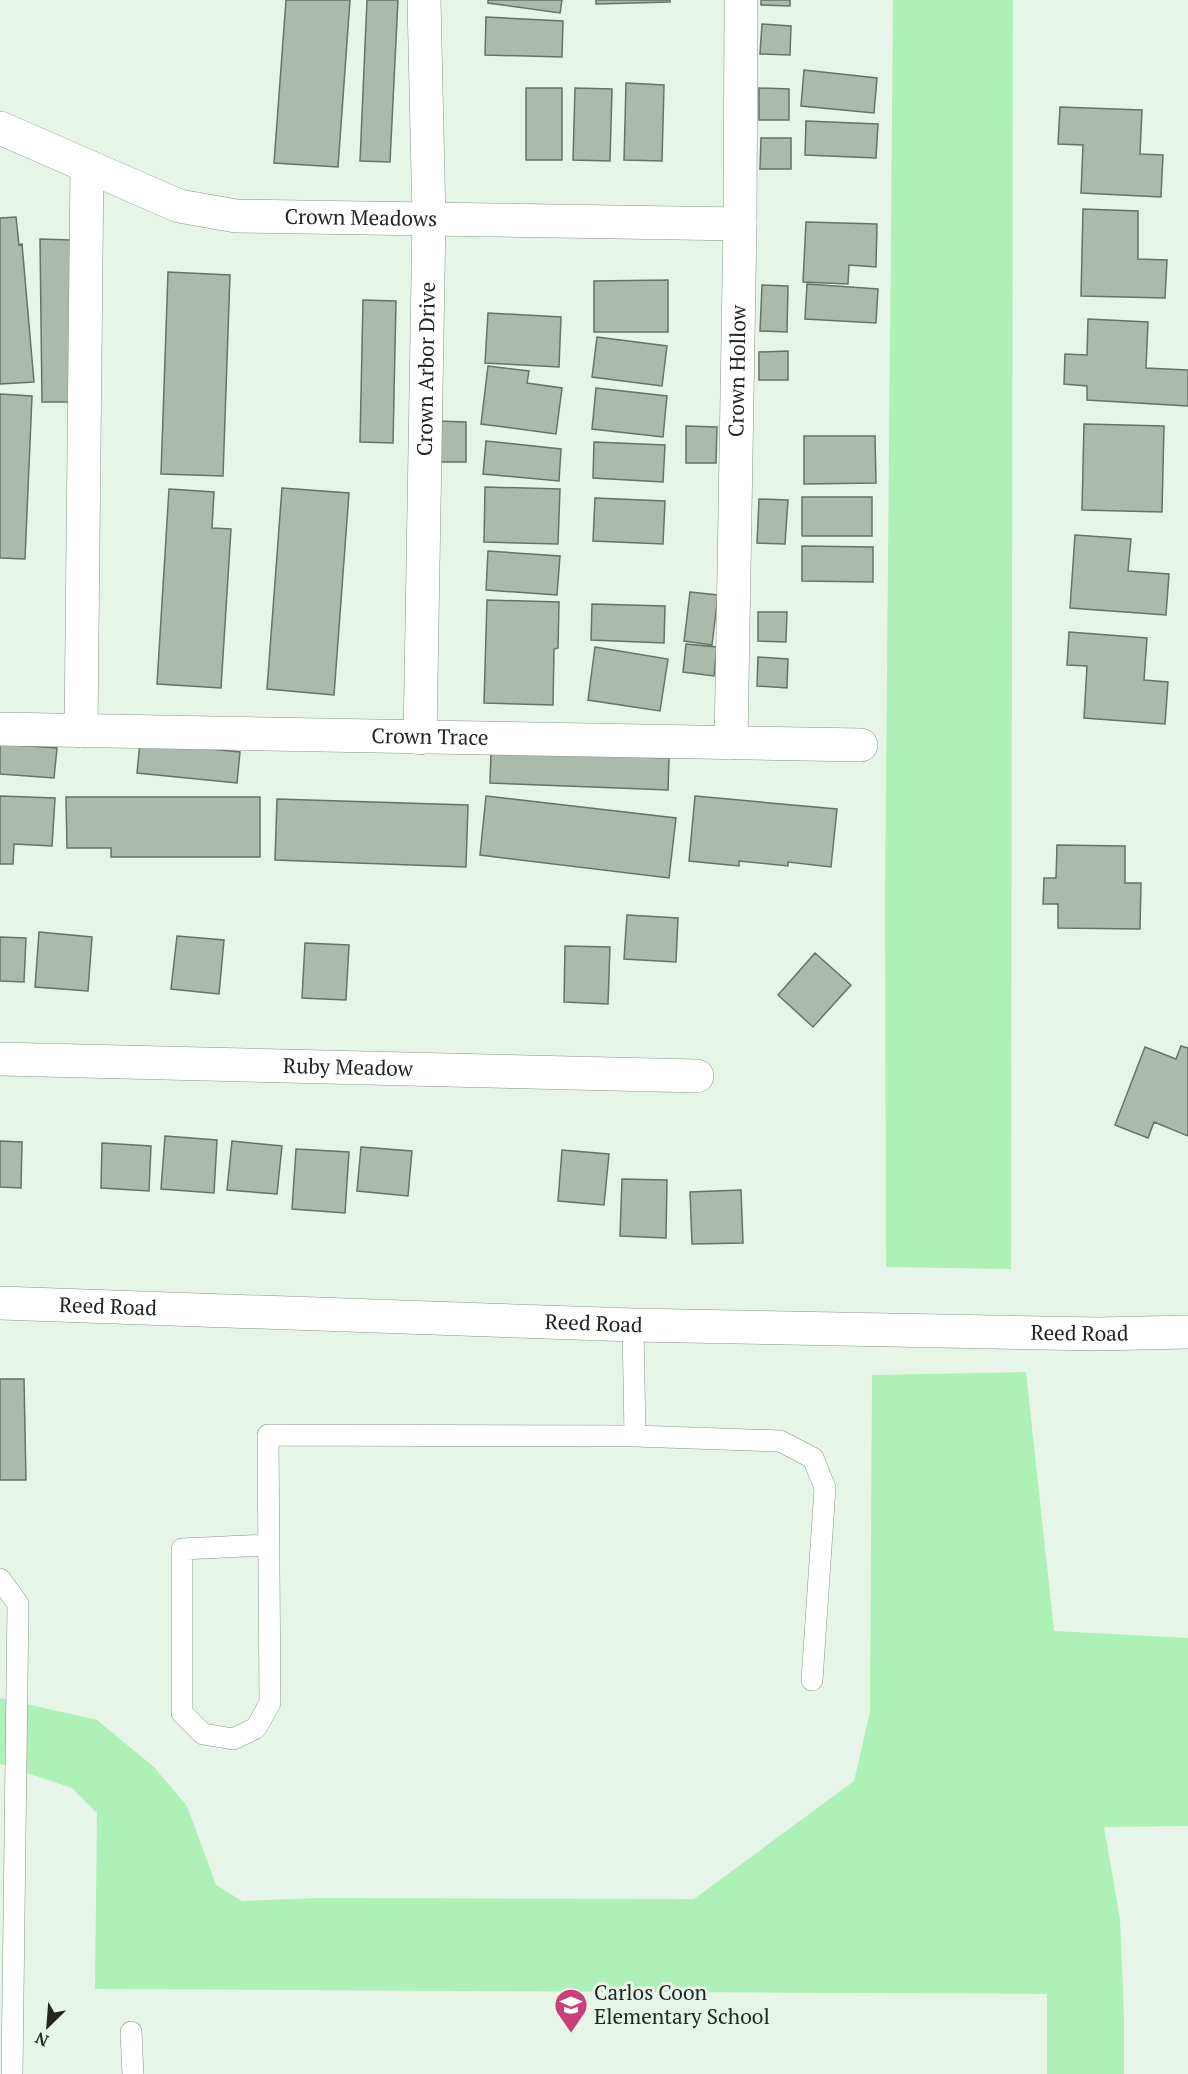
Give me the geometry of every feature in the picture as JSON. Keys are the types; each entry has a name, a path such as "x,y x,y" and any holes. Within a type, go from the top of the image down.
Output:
{"street":[{"name":"Crown Arbor Drive","path":"420,738 429,219 424,0"},
{"name":"Crown Hollow","path":"731,743 740,224 741,0"},
{"name":"Crown Meadows","path":"0,128 179,206 237,216 740,224"},
{"path":"81,731 87,166"},
{"name":"Crown Trace","path":"0,729 861,745"},
{"name":"Ruby Meadow","path":"0,1059 697,1076"},
{"name":"Reed Road","path":"0,1303 633,1325 1098,1334 1188,1332"}],"lane":[{"path":"633,1325 635,1436"},
{"path":"269,1545 182,1549 182,1713 203,1734 233,1739 256,1728 270,1703 269,1545 268,1435 635,1436 780,1442 813,1458 825,1488 812,1680"},
{"path":"0,1579 18,1604 12,2074"},
{"path":"131,2032 133,2074"}],"green space":[{"path":"893,0 1013,0 1011,1269 886,1267 885,900"},
{"path":"1026,1372 1054,1631 1188,1638 1188,1826 1104,1827 1120,1919 1124,2074 1047,2074 1047,1994 95,1989 97,1813 72,1788 0,1764 0,1698 97,1720 154,1767 187,1806 216,1885 242,1901 317,1898 694,1899 854,1781 870,1712 872,1375"}],"building":[{"path":"286,0 350,0 338,167 274,163"},
{"path":"367,0 398,0 390,162 360,161"},
{"path":"488,0 562,0 560,13 488,3"},
{"path":"596,0 670,0 670,2 596,4"},
{"path":"761,0 790,0 790,6 761,5"},
{"path":"486,17 563,21 562,57 485,55"},
{"path":"762,24 791,26 790,55 760,54"},
{"path":"804,70 877,78 874,113 801,106"},
{"path":"626,83 664,85 662,161 624,160"},
{"path":"526,88 562,88 562,160 526,160"},
{"path":"575,88 612,89 610,161 573,160"},
{"path":"759,88 789,89 789,120 759,120"},
{"path":"1060,107 1142,110 1140,154 1163,155 1161,197 1081,193 1083,145 1058,144"},
{"path":"806,121 878,124 876,158 805,155"},
{"path":"761,138 791,138 791,169 760,169"},
{"path":"1083,209 1138,211 1138,259 1167,260 1165,298 1081,296"},
{"path":"16,217 19,245 22,244 34,382 0,384 0,218"},
{"path":"806,222 877,224 876,267 849,265 848,284 803,282"},
{"path":"40,239 70,240 71,402 42,402"},
{"path":"168,272 230,275 223,476 161,474"},
{"path":"668,280 668,332 594,332 594,281"},
{"path":"807,284 878,289 876,323 805,319"},
{"path":"762,285 788,286 787,332 760,331"},
{"path":"363,300 396,301 393,443 360,442"},
{"path":"488,313 561,317 559,367 485,363"},
{"path":"1088,319 1148,322 1146,368 1188,370 1188,406 1087,400 1087,386 1064,384 1065,354 1087,355"},
{"path":"597,337 667,346 662,386 592,377"},
{"path":"788,351 788,380 759,380 759,352"},
{"path":"488,366 529,371 527,383 562,388 556,434 481,424"},
{"path":"596,388 667,396 663,437 592,429"},
{"path":"0,394 32,396 25,559 0,558"},
{"path":"437,421 466,422 466,462 436,462"},
{"path":"1084,424 1164,426 1162,512 1082,510"},
{"path":"686,426 717,427 716,463 686,463"},
{"path":"804,436 875,436 876,483 804,484"},
{"path":"486,441 561,449 559,481 483,474"},
{"path":"594,442 665,445 663,482 593,478"},
{"path":"485,487 560,489 558,544 484,542"},
{"path":"282,488 349,493 334,695 267,689"},
{"path":"169,489 214,492 212,528 231,529 221,688 157,684"},
{"path":"802,497 872,497 872,536 802,536"},
{"path":"595,498 665,501 663,544 593,541"},
{"path":"759,499 788,500 785,544 757,543"},
{"path":"1075,535 1131,539 1128,571 1169,574 1166,615 1070,608"},
{"path":"802,546 873,547 873,582 802,581"},
{"path":"488,551 560,556 557,595 486,590"},
{"path":"690,592 718,595 712,645 684,641"},
{"path":"487,600 559,602 558,648 554,649 553,705 484,703"},
{"path":"592,604 665,606 664,643 591,640"},
{"path":"758,612 787,612 786,642 758,641"},
{"path":"1069,632 1147,638 1144,680 1168,682 1165,724 1084,718 1087,666 1067,665"},
{"path":"686,644 717,647 714,676 683,672"},
{"path":"595,647 668,659 660,711 588,700"},
{"path":"758,657 788,659 787,688 757,686"},
{"path":"140,742 240,752 237,783 137,773"},
{"path":"0,744 57,748 54,778 0,774"},
{"path":"491,751 669,758 668,790 490,783"},
{"path":"0,796 55,798 52,846 14,844 13,864 0,864"},
{"path":"486,796 676,818 669,878 480,855"},
{"path":"695,796 837,809 831,867 788,862 788,866 739,861 739,866 689,861"},
{"path":"66,797 260,797 260,857 111,857 111,848 67,848"},
{"path":"277,799 468,805 466,867 275,860"},
{"path":"1057,845 1125,846 1125,883 1141,883 1140,929 1058,928 1058,904 1043,904 1044,878 1056,878"},
{"path":"627,915 678,918 676,962 624,959"},
{"path":"39,932 92,937 88,991 35,987"},
{"path":"177,936 224,940 219,994 171,989"},
{"path":"0,937 26,938 24,982 0,981"},
{"path":"305,943 349,945 346,1000 302,998"},
{"path":"565,946 610,947 608,1004 564,1002"},
{"path":"815,953 851,985 813,1027 778,995"},
{"path":"1181,1046 1188,1048 1188,1136 1154,1122 1148,1138 1115,1125 1145,1047 1176,1059"},
{"path":"165,1136 217,1140 214,1193 161,1189"},
{"path":"0,1141 22,1142 21,1188 0,1187"},
{"path":"232,1141 282,1146 277,1194 227,1190"},
{"path":"102,1143 151,1146 149,1191 101,1188"},
{"path":"361,1147 412,1151 408,1196 357,1191"},
{"path":"296,1149 349,1152 345,1213 292,1209"},
{"path":"562,1150 609,1154 604,1205 558,1201"},
{"path":"622,1179 667,1180 666,1238 620,1236"},
{"path":"741,1190 743,1243 692,1244 690,1192"},
{"path":"0,1379 24,1379 26,1480 0,1480"}],"place":[{"name":"Carlos Coon Elementary School","path":"571,2034"}]}
